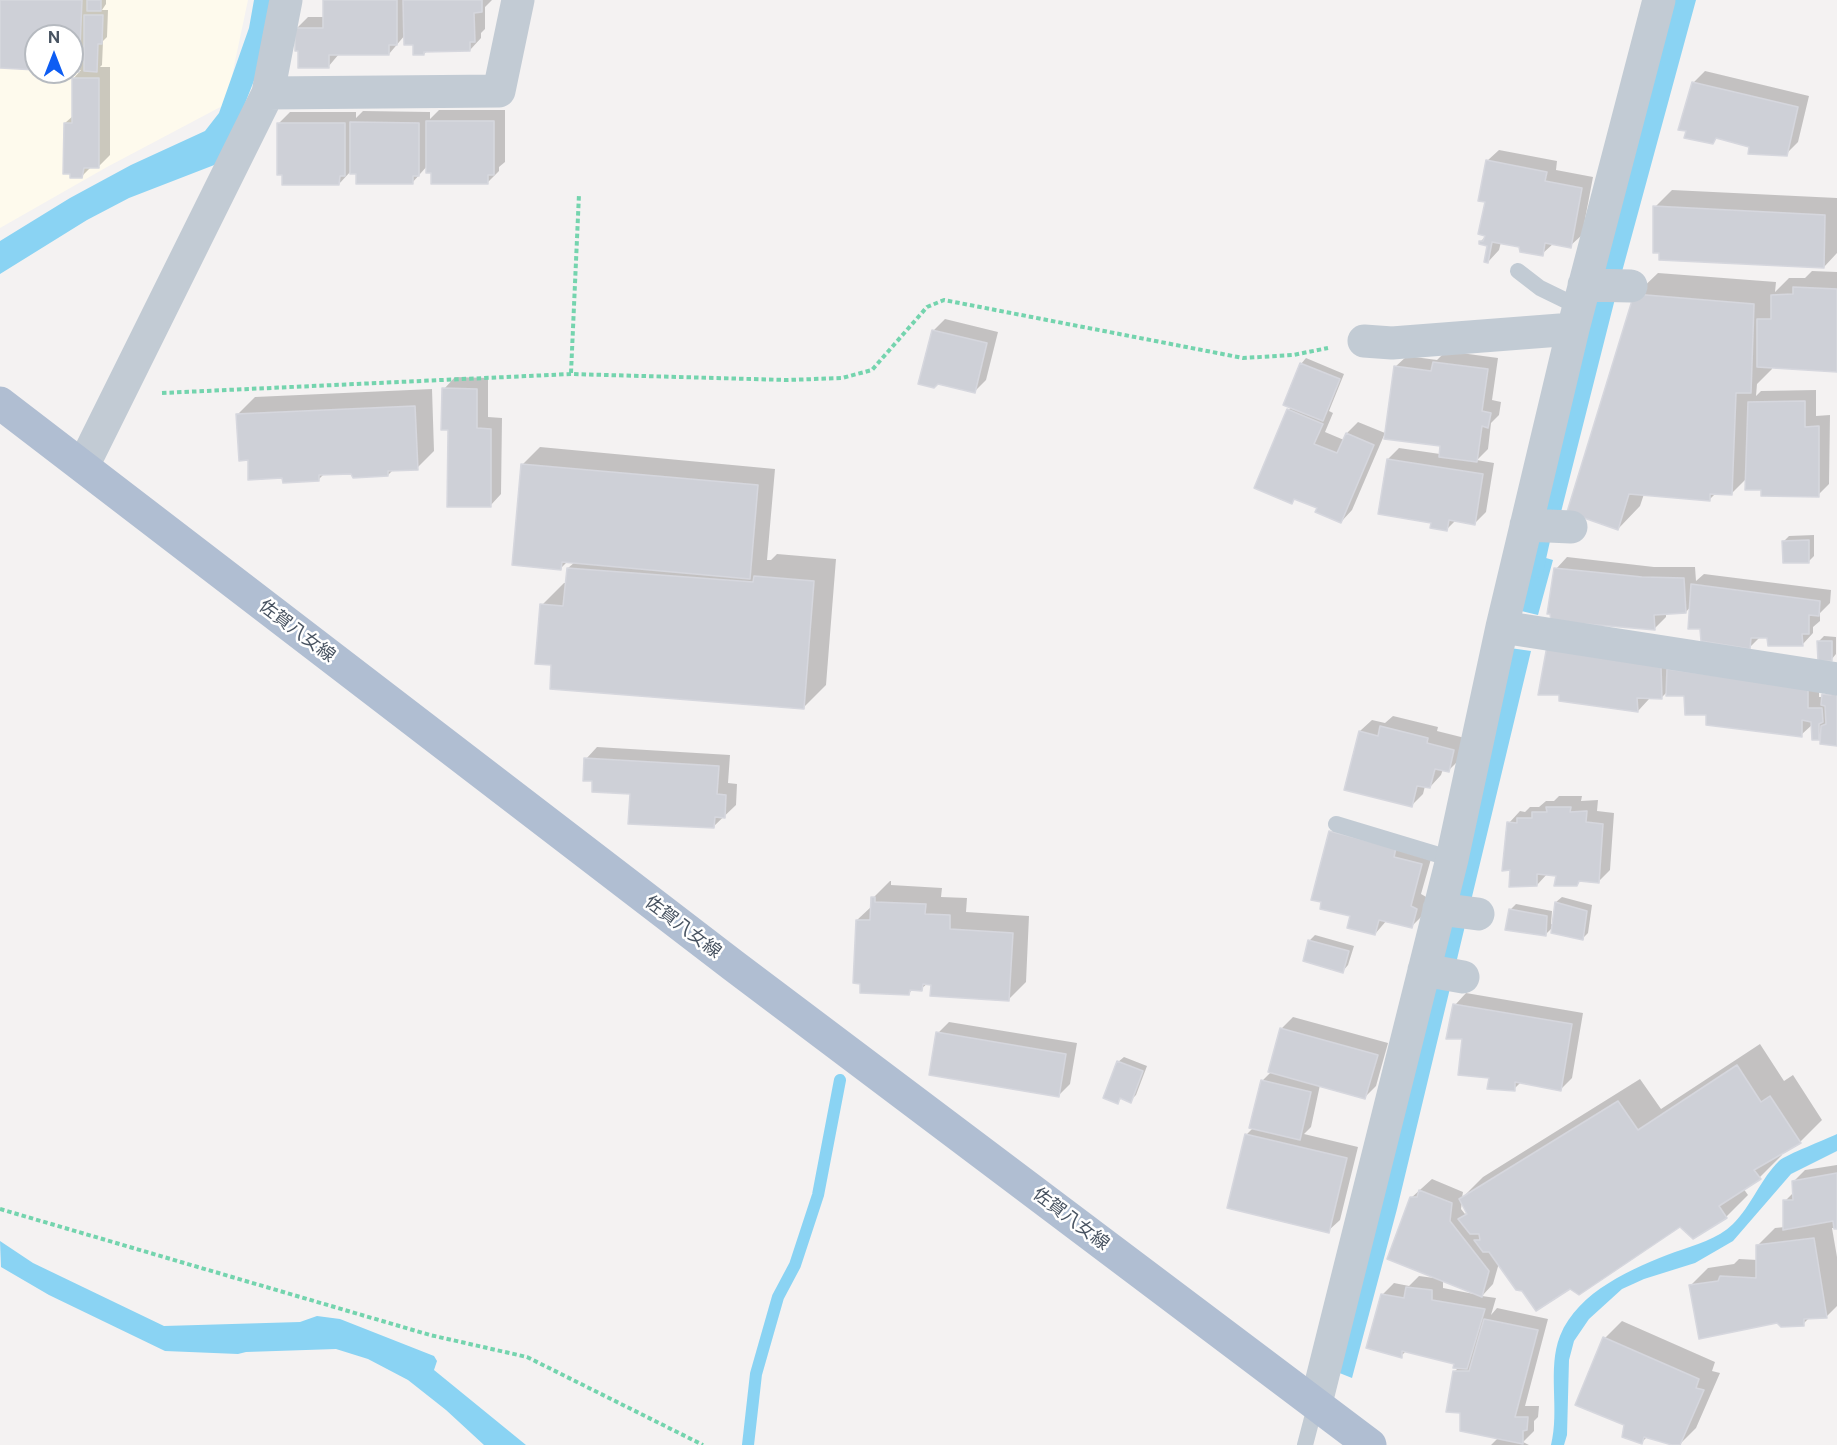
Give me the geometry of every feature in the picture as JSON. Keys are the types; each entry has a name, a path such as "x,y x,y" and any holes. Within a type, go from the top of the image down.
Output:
{"main road":[{"name":"佐賀八女線","path":"0,403 734,966 1370,1445"}],"street":[{"path":"83,466 268,93 286,0"},
{"path":"268,93 499,91 518,0"},
{"path":"1316,1403 1452,859 1502,627 1579,307 1659,0"},
{"path":"1364,341 1392,343 1579,307 1631,286"},
{"path":"1526,525 1572,527"},
{"path":"1502,627 1837,679"},
{"path":"1439,909 1478,914"},
{"path":"1424,970 1463,977"}],"lane":[{"path":"1518,271 1540,288 1579,307"},
{"path":"1336,824 1452,859"},
{"path":"1305,1445 1316,1403"}],"path":[{"path":"572,374 579,194"},
{"path":"118,395 572,374 787,380 842,378 872,370 927,307 944,300 1243,358 1293,355 1364,341"},
{"path":"0,1209 430,1335 527,1357 703,1445"}],"shaded area":[{"path":"0,0 248,0 226,104 107,167 0,228"}],"water":[{"path":"254,0 272,0 257,73 222,162 129,198 87,220 0,274 0,241 70,198 131,165 205,131 219,113 249,28"},
{"path":"1669,0 1696,0 1620,279 1560,516 1541,514"},
{"path":"1532,554 1553,560 1538,615 1517,610"},
{"path":"1510,648 1531,651 1397,1209 1352,1378 1332,1370"},
{"path":"1837,1134 1837,1151 1791,1174 1733,1241 1695,1263 1644,1279 1622,1289 1589,1319 1574,1341 1569,1360 1567,1435 1564,1445 1551,1445 1556,1349 1568,1320 1580,1306 1608,1283 1625,1274 1720,1234 1745,1210 1767,1175 1779,1161"},
{"path":"0,1241 33,1263 164,1326 300,1322 317,1316 340,1319 434,1356 437,1361 434,1370 526,1445 484,1445 446,1410 408,1380 368,1359 336,1349 238,1354 165,1351 49,1295 1,1267"}],"building":[{"path":"0,0 82,0 81,24 24,24 24,69 0,68"},
{"path":"87,0 101,0 101,11 87,11"},
{"path":"323,0 397,0 397,45 389,45 389,55 329,55 329,68 298,68 295,28 323,28"},
{"path":"403,0 482,0 482,12 474,13 475,42 470,42 470,51 424,52 424,55 413,55 413,45 404,45"},
{"path":"84,15 103,15 102,44 98,44 97,72 84,71"},
{"path":"84,78 99,78 99,168 84,168 82,178 70,178 70,174 63,174 64,123 72,123 72,84 84,84"},
{"path":"1692,82 1798,107 1787,156 1748,154 1749,147 1716,138 1713,144 1684,138 1686,131 1678,130"},
{"path":"426,121 494,121 494,175 488,175 488,184 431,184 431,173 426,173"},
{"path":"350,122 419,123 419,176 413,176 413,184 356,184 356,174 350,174"},
{"path":"277,123 345,123 345,176 340,176 339,185 282,185 282,175 277,175"},
{"path":"1486,160 1547,172 1545,181 1582,188 1571,248 1545,243 1543,256 1520,252 1519,247 1492,242 1488,263 1484,262 1487,246 1479,244 1479,241 1483,241 1485,236 1478,234 1485,202 1478,201"},
{"path":"1653,206 1825,215 1824,268 1659,260 1659,253 1653,253"},
{"path":"1793,287 1837,289 1837,372 1757,367 1757,319 1771,319 1771,295 1793,294"},
{"path":"1634,294 1754,304 1751,393 1736,393 1732,495 1710,494 1710,501 1629,494 1618,530 1567,512"},
{"path":"932,330 987,343 975,393 938,384 934,388 918,384"},
{"path":"1433,362 1488,369 1482,411 1491,413 1488,428 1482,426 1477,462 1439,457 1440,446 1384,439 1394,366 1431,371"},
{"path":"1300,363 1340,379 1323,421 1283,405"},
{"path":"442,388 477,389 477,428 491,429 491,507 447,507 448,430 441,430"},
{"path":"1805,401 1805,427 1819,426 1819,497 1761,496 1761,490 1745,490 1748,402"},
{"path":"415,406 418,470 388,471 388,476 353,478 351,474 319,475 319,481 283,483 282,478 248,480 248,460 239,461 236,414"},
{"path":"1287,409 1323,424 1314,444 1337,453 1346,433 1374,445 1341,523 1315,512 1317,508 1294,499 1292,504 1254,488"},
{"path":"1387,459 1483,474 1475,525 1449,520 1447,531 1430,528 1431,523 1378,514"},
{"path":"521,464 758,485 750,579 562,562 561,570 512,565"},
{"path":"1809,540 1809,563 1783,563 1782,541"},
{"path":"567,568 753,582 754,576 814,581 804,709 550,689 551,665 535,664 540,604 563,606"},
{"path":"1554,568 1642,577 1684,578 1686,613 1654,615 1655,630 1551,621 1550,614 1547,614"},
{"path":"1691,584 1820,601 1819,616 1809,615 1809,634 1802,634 1803,646 1768,646 1767,638 1751,638 1750,649 1701,641 1700,629 1688,629"},
{"path":"1817,641 1832,641 1832,661 1818,661"},
{"path":"1547,646 1661,667 1662,699 1637,698 1638,712 1559,701 1559,695 1538,695"},
{"path":"1667,669 1808,688 1808,708 1822,708 1823,722 1819,724 1819,740 1812,740 1811,722 1802,720 1802,737 1706,725 1706,715 1685,715 1684,696 1666,696"},
{"path":"1831,691 1837,692 1837,746 1820,744 1821,726 1826,724 1825,706 1821,705 1822,694 1831,695"},
{"path":"1380,726 1428,738 1427,743 1454,750 1449,772 1435,769 1430,788 1417,786 1412,807 1344,790 1359,731 1378,736"},
{"path":"584,758 719,766 717,794 726,795 725,818 715,817 714,828 628,824 630,794 592,792 592,781 583,781"},
{"path":"1546,807 1571,807 1570,812 1587,811 1586,822 1603,824 1599,883 1579,881 1577,886 1554,886 1556,876 1537,874 1537,886 1509,887 1510,870 1502,871 1507,822 1517,823 1517,818 1532,818 1532,812 1547,812"},
{"path":"1329,831 1396,848 1394,857 1422,864 1411,906 1417,909 1412,928 1379,920 1375,935 1347,928 1350,916 1320,909 1321,902 1311,900"},
{"path":"871,897 875,897 875,902 926,904 925,914 950,915 950,929 1013,933 1009,1001 930,996 931,985 923,984 922,991 910,990 909,995 860,993 860,984 853,983 856,920 870,920"},
{"path":"1555,902 1587,911 1583,940 1551,933"},
{"path":"1509,909 1547,916 1546,936 1505,930"},
{"path":"1308,940 1349,951 1343,973 1303,961"},
{"path":"1453,1004 1572,1024 1561,1091 1515,1082 1515,1091 1487,1089 1489,1078 1458,1075 1462,1039 1446,1039"},
{"path":"1280,1028 1378,1055 1365,1099 1268,1072"},
{"path":"936,1032 1066,1054 1059,1097 929,1075"},
{"path":"1117,1061 1143,1071 1131,1103 1120,1098 1118,1104 1103,1098"},
{"path":"1737,1065 1761,1102 1770,1096 1801,1143 1754,1170 1761,1179 1719,1206 1727,1218 1693,1239 1680,1227 1579,1295 1570,1289 1536,1311 1522,1291 1516,1290 1489,1252 1483,1252 1474,1240 1480,1240 1479,1234 1470,1234 1458,1219 1467,1214 1459,1199 1618,1101 1638,1130"},
{"path":"1261,1080 1311,1092 1300,1140 1249,1128"},
{"path":"1245,1134 1347,1158 1329,1233 1227,1208"},
{"path":"1837,1173 1837,1229 1834,1229 1833,1221 1783,1230 1783,1200 1793,1200 1792,1181"},
{"path":"1419,1190 1452,1203 1450,1221 1489,1271 1482,1297 1387,1259 1410,1197 1417,1197"},
{"path":"1814,1238 1827,1318 1804,1319 1804,1326 1781,1327 1777,1323 1699,1339 1689,1285 1718,1281 1720,1276 1756,1278 1756,1245"},
{"path":"1406,1287 1432,1290 1432,1300 1485,1309 1467,1369 1453,1368 1454,1364 1402,1351 1402,1358 1366,1348 1381,1294 1404,1298"},
{"path":"1484,1319 1538,1330 1515,1417 1528,1417 1527,1430 1523,1431 1523,1444 1460,1431 1460,1413 1446,1412 1453,1371 1469,1371"},
{"path":"1603,1337 1699,1379 1696,1388 1704,1390 1680,1445 1644,1437 1642,1444 1622,1437 1624,1425 1575,1405"}],"waterway":[{"path":"1537,572 1547,527"},
{"path":"748,1445 756,1374 778,1297 795,1265 818,1195 840,1080"}]}
